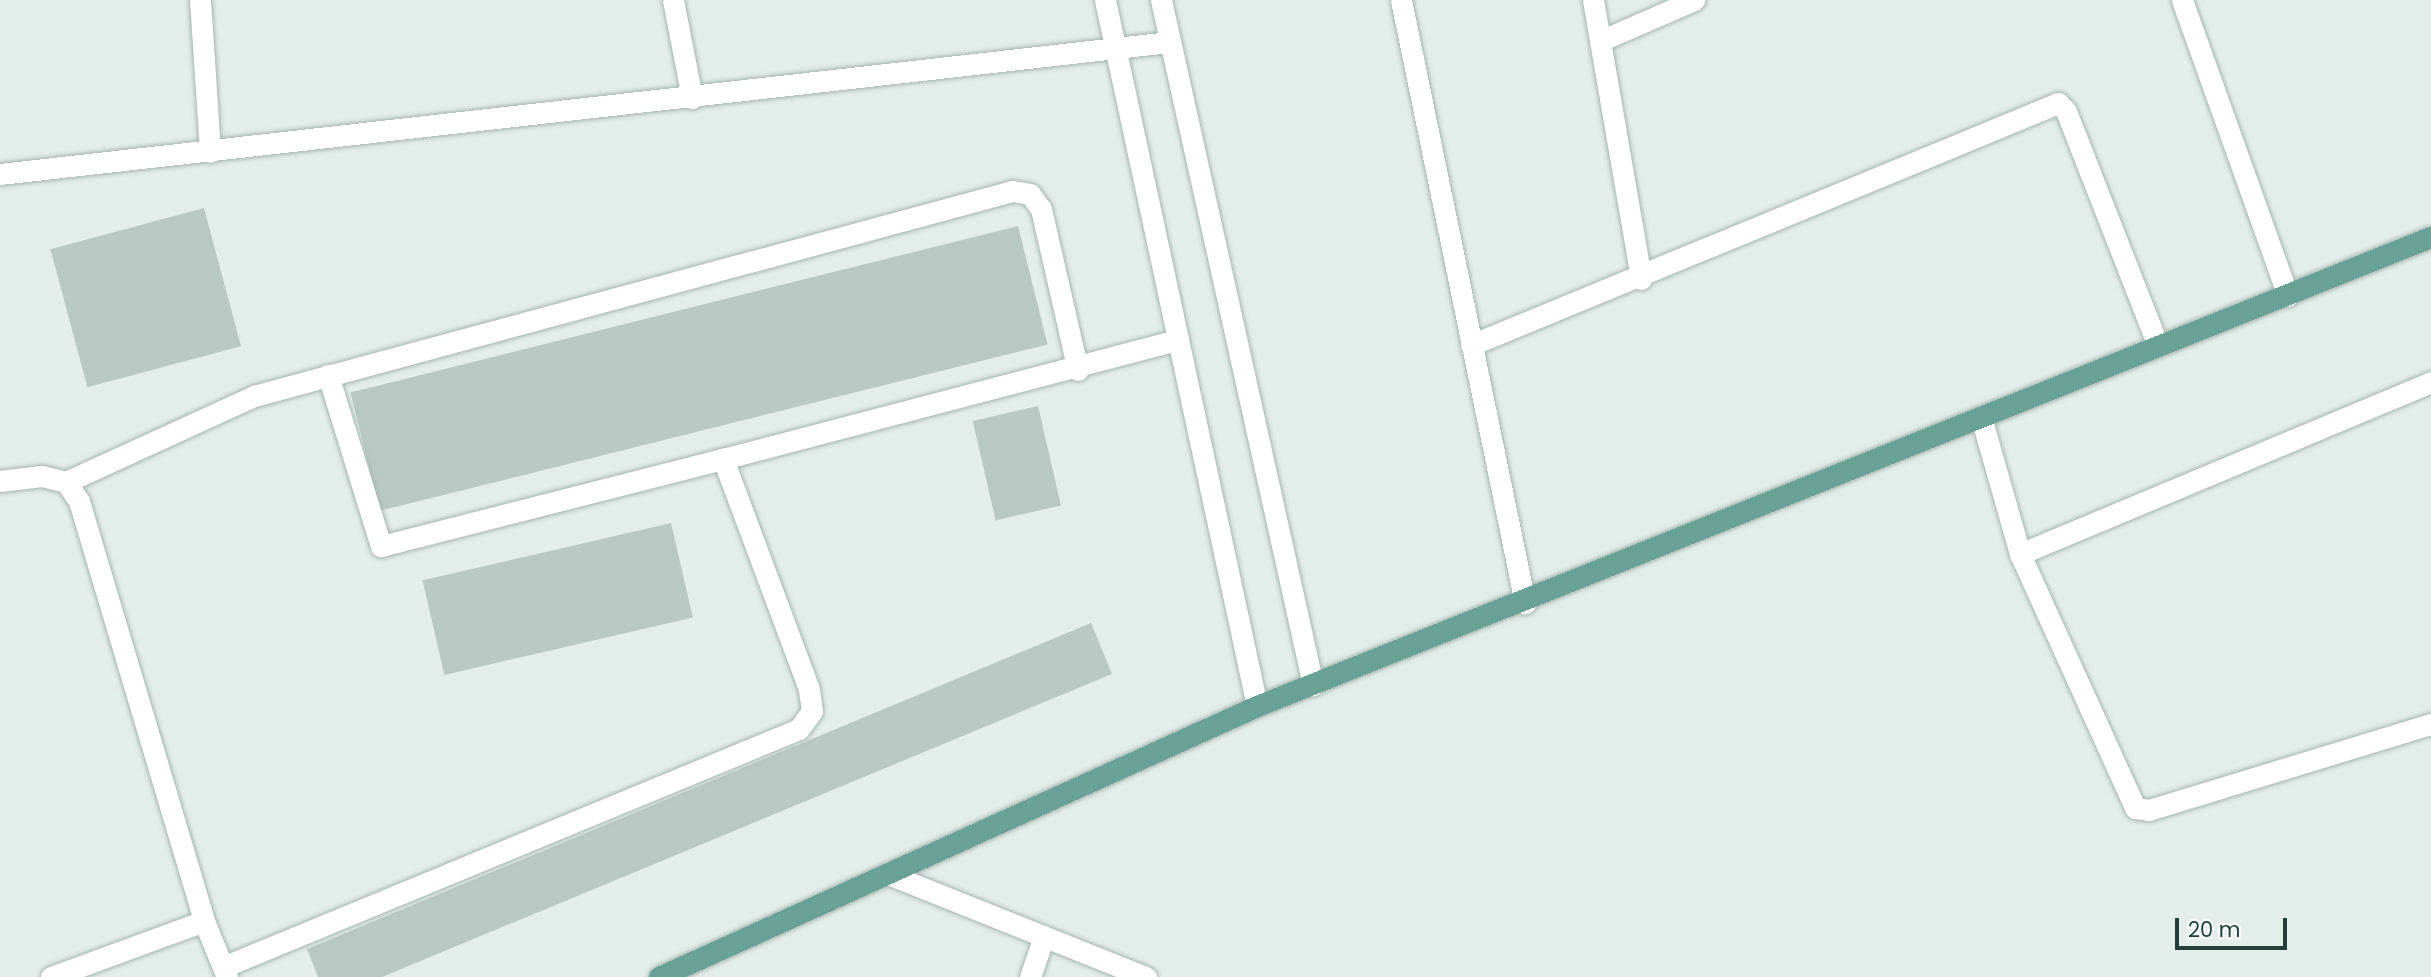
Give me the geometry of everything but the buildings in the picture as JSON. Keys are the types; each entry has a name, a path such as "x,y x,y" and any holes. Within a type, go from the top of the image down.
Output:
{"main road":[{"path":"659,977 1257,706 1525,603 2431,237"}],"street":[{"path":"200,0 210,152"},
{"path":"673,0 692,98"},
{"path":"1105,0 1257,706"},
{"path":"1161,0 1313,685"},
{"path":"1401,0 1525,603"},
{"path":"1593,0 1641,279"},
{"path":"1600,41 1694,0"},
{"path":"2182,0 2288,296"},
{"path":"0,174 1170,42"},
{"path":"1471,345 1641,279 2058,103 2066,111 2158,346"},
{"path":"0,481 42,476 66,482 243,401 328,375 1012,191 1030,194 1041,209 1078,370"},
{"path":"328,375 381,546 1078,370 1178,340"},
{"path":"2020,554 2431,382"},
{"path":"1981,417 2020,554 2135,808 2150,810 2431,724"},
{"path":"66,482 79,501 204,922 225,972 799,729 812,711 809,689 723,459"},
{"path":"888,874 1146,977"},
{"path":"51,977 204,922"},
{"path":"1030,977 1044,936"}]}
